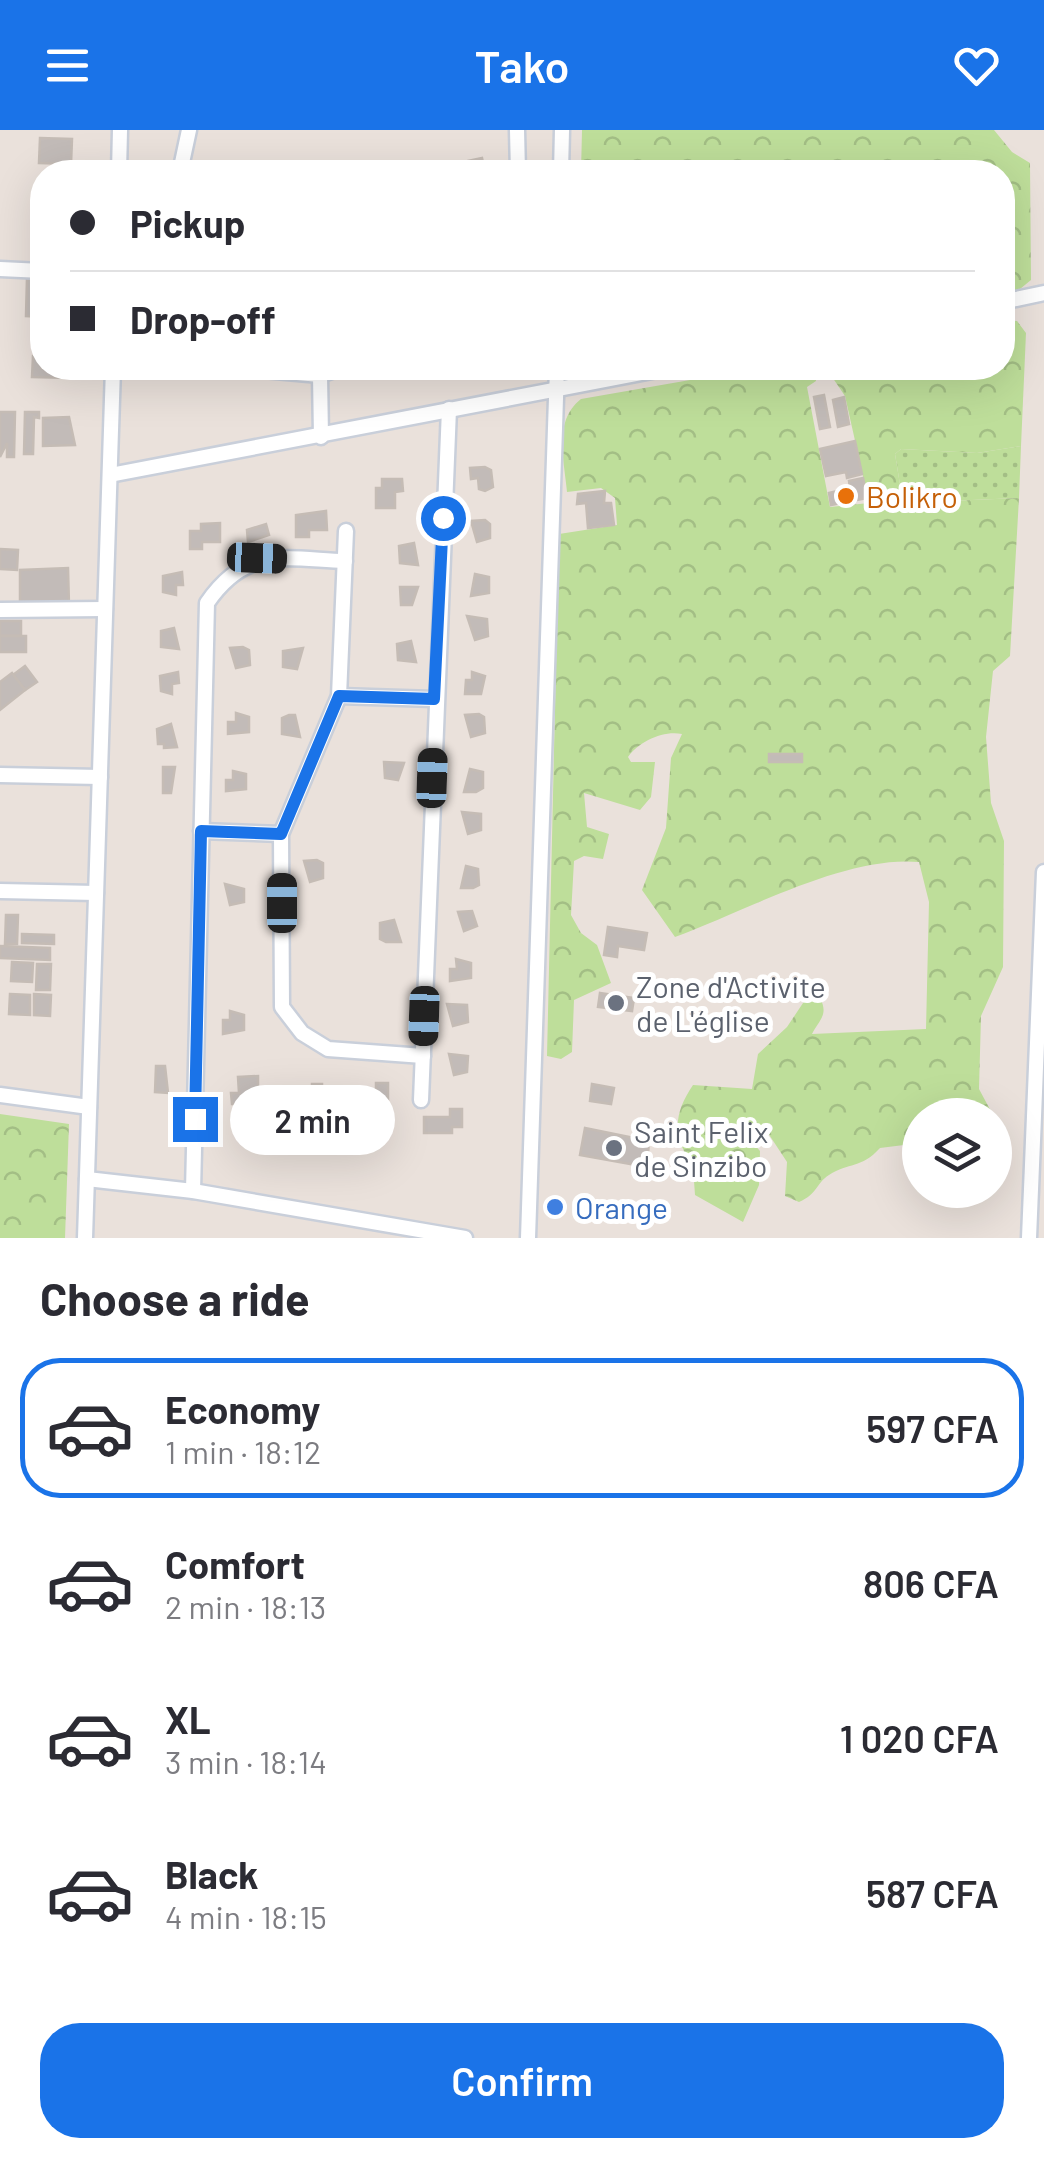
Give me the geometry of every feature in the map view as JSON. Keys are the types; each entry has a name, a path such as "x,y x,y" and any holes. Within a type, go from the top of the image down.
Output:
{"street":[{"path":"119,160 120,130"},
{"path":"183,160 189,130"},
{"path":"517,130 518,160"},
{"path":"561,160 562,130"},
{"path":"0,270 30,271"},
{"path":"1015,300 1044,294"},
{"path":"86,1238 113,380"},
{"path":"320,380 321,437"},
{"path":"528,1238 556,380"},
{"path":"110,475 607,380"},
{"path":"422,1100 434,699 449,409"},
{"path":"346,532 339,696 281,834 282,1006 302,1033 328,1049 423,1056"},
{"path":"194,1191 207,603 224,578 257,558 345,561"},
{"path":"0,610 105,609"},
{"path":"339,696 434,699"},
{"path":"0,774 100,777"},
{"path":"201,831 281,834"},
{"path":"1029,1238 1044,872"},
{"path":"0,891 96,893"},
{"path":"0,1095 89,1107"},
{"path":"88,1179 194,1191 465,1238"}],"green space":[{"path":"582,130 994,130 1012,152 1030,163 1031,280 1015,293 1015,160 581,160"},
{"path":"1017,321 1026,333 1021,446 977,453 901,449 895,454 903,503 1019,498 1010,656 993,671 986,737 991,803 1004,841 1003,967 981,1016 979,1089 984,1098 902,1098 902,1145 880,1148 867,1159 836,1171 799,1202 785,1196 787,1162 766,1130 750,1128 745,1134 760,1151 759,1185 743,1222 695,1195 694,1181 710,1163 686,1155 678,1119 693,1085 752,1089 758,1054 787,1027 807,997 820,998 824,1009 812,1034 926,1029 929,902 919,862 890,862 796,887 675,937 642,890 666,828 671,758 682,734 652,738 628,757 631,762 655,762 651,797 640,810 584,793 587,827 609,834 603,859 584,856 574,861 571,915 581,933 597,945 611,983 574,1000 572,1052 561,1059 547,1056 559,534 617,525 615,498 601,488 567,492 563,429 572,408 581,399 690,380 816,380 807,387 830,507 869,503 845,396 834,380 1015,380"},
{"path":"1021,446 1019,498 903,503 895,454 901,449 977,453"},
{"path":"0,1114 69,1124 65,1238 0,1238"}],"building":[{"path":"40,138 72,139 71,160 39,160"},
{"path":"27,279 30,279 30,316 26,316"},
{"path":"824,395 830,427 820,429 814,397"},
{"path":"844,397 849,424 838,427 833,400"},
{"path":"0,412 15,412 14,457 7,457 7,443 0,457"},
{"path":"25,412 39,412 39,418 34,417 33,454 24,454"},
{"path":"69,417 75,445 43,446 43,418"},
{"path":"855,441 862,474 847,478 846,472 826,476 820,449"},
{"path":"470,468 491,470 493,487 485,491 479,489 478,478 471,479"},
{"path":"863,478 867,498 831,505 829,493 850,488 849,481"},
{"path":"382,479 402,479 403,491 395,492 395,508 376,508 376,488 382,488"},
{"path":"605,491 604,503 611,503 614,525 588,528 586,503 577,504 578,494"},
{"path":"326,511 327,530 309,530 309,537 296,537 296,515"},
{"path":"485,520 490,524 490,538 477,542 471,521"},
{"path":"220,523 220,542 202,542 202,549 190,549 190,531 201,531 201,524"},
{"path":"266,524 269,535 248,542 247,530"},
{"path":"414,543 418,565 400,563 399,546"},
{"path":"0,549 18,550 17,570 0,569"},
{"path":"68,568 69,605 20,606 20,570"},
{"path":"182,572 183,585 176,585 176,595 163,592 163,576"},
{"path":"475,574 489,577 489,593 471,596"},
{"path":"400,587 418,587 412,605 401,605"},
{"path":"467,616 487,619 488,636 475,640"},
{"path":"0,621 21,621 21,636 0,636"},
{"path":"174,628 179,649 161,647 161,631"},
{"path":"0,636 26,636 26,652 0,652"},
{"path":"411,641 416,662 398,660 397,644"},
{"path":"230,648 249,650 250,665 236,668"},
{"path":"303,648 297,669 283,667 283,651"},
{"path":"25,666 37,682 25,690 13,675"},
{"path":"178,672 179,683 172,684 172,694 161,691 160,676"},
{"path":"472,672 485,676 481,694 465,694 466,680 472,680"},
{"path":"12,673 25,690 0,710 0,682"},
{"path":"236,713 249,717 249,732 228,734 228,722 236,722"},
{"path":"295,715 300,737 282,734 282,718"},
{"path":"465,715 484,717 485,733 471,737"},
{"path":"171,724 177,747 164,748 164,744 158,744 157,729"},
{"path":"769,754 802,754 802,762 769,762"},
{"path":"384,762 404,763 398,780 385,778"},
{"path":"163,767 175,767 171,793 163,793"},
{"path":"470,769 483,772 483,788 464,792"},
{"path":"233,771 246,774 246,789 226,791 226,780 233,780"},
{"path":"462,812 481,814 481,830 468,834"},
{"path":"304,861 323,863 323,878 310,882"},
{"path":"466,866 478,869 479,885 473,888 461,888"},
{"path":"225,884 244,889 244,902 230,905"},
{"path":"472,911 477,926 464,931 458,912"},
{"path":"6,915 18,915 17,944 5,944"},
{"path":"394,920 401,942 380,939 380,923"},
{"path":"608,927 647,933 644,950 618,946 617,957 604,955"},
{"path":"22,934 54,935 54,944 22,943"},
{"path":"0,946 50,948 50,960 0,958"},
{"path":"456,959 471,963 471,978 450,981 450,969 457,969"},
{"path":"12,962 33,963 32,982 11,981"},
{"path":"37,964 51,964 50,990 36,990"},
{"name":"Zone d'Activite de L'église","path":"600,993 634,998 632,1011 598,1007"},
{"path":"10,994 30,995 30,1015 9,1014"},
{"path":"34,994 51,995 50,1016 34,1015"},
{"path":"447,1004 467,1005 468,1022 453,1026"},
{"path":"230,1011 244,1015 244,1030 223,1034 223,1020 230,1020"},
{"path":"449,1054 468,1056 467,1072 454,1075"},
{"path":"156,1066 165,1066 168,1093 155,1092"},
{"path":"258,1076 258,1094 251,1094 251,1104 232,1104 231,1093 239,1093 238,1077"},
{"path":"376,1083 388,1083 388,1104 377,1104 377,1110 360,1110 360,1090 376,1090"},
{"path":"312,1084 322,1084 322,1094 319,1099 304,1099 300,1088 312,1088"},
{"path":"592,1084 614,1088 611,1104 590,1101"},
{"path":"450,1109 462,1109 462,1127 452,1127 452,1133 424,1133 424,1117 450,1117"},
{"name":"Saint Felix de Sinzibo","path":"585,1128 649,1141 647,1167 580,1155"}],"place":[{"name":"Bolikro","path":"846,496"},
{"name":"Zone d'Activite de L'église","path":"616,1003"},
{"name":"Saint Felix de Sinzibo","path":"614,1148"},
{"name":"Orange","path":"555,1207"}],"route":[{"path":"195,1119 201,831 281,834 339,696 434,699 443,518"}]}
